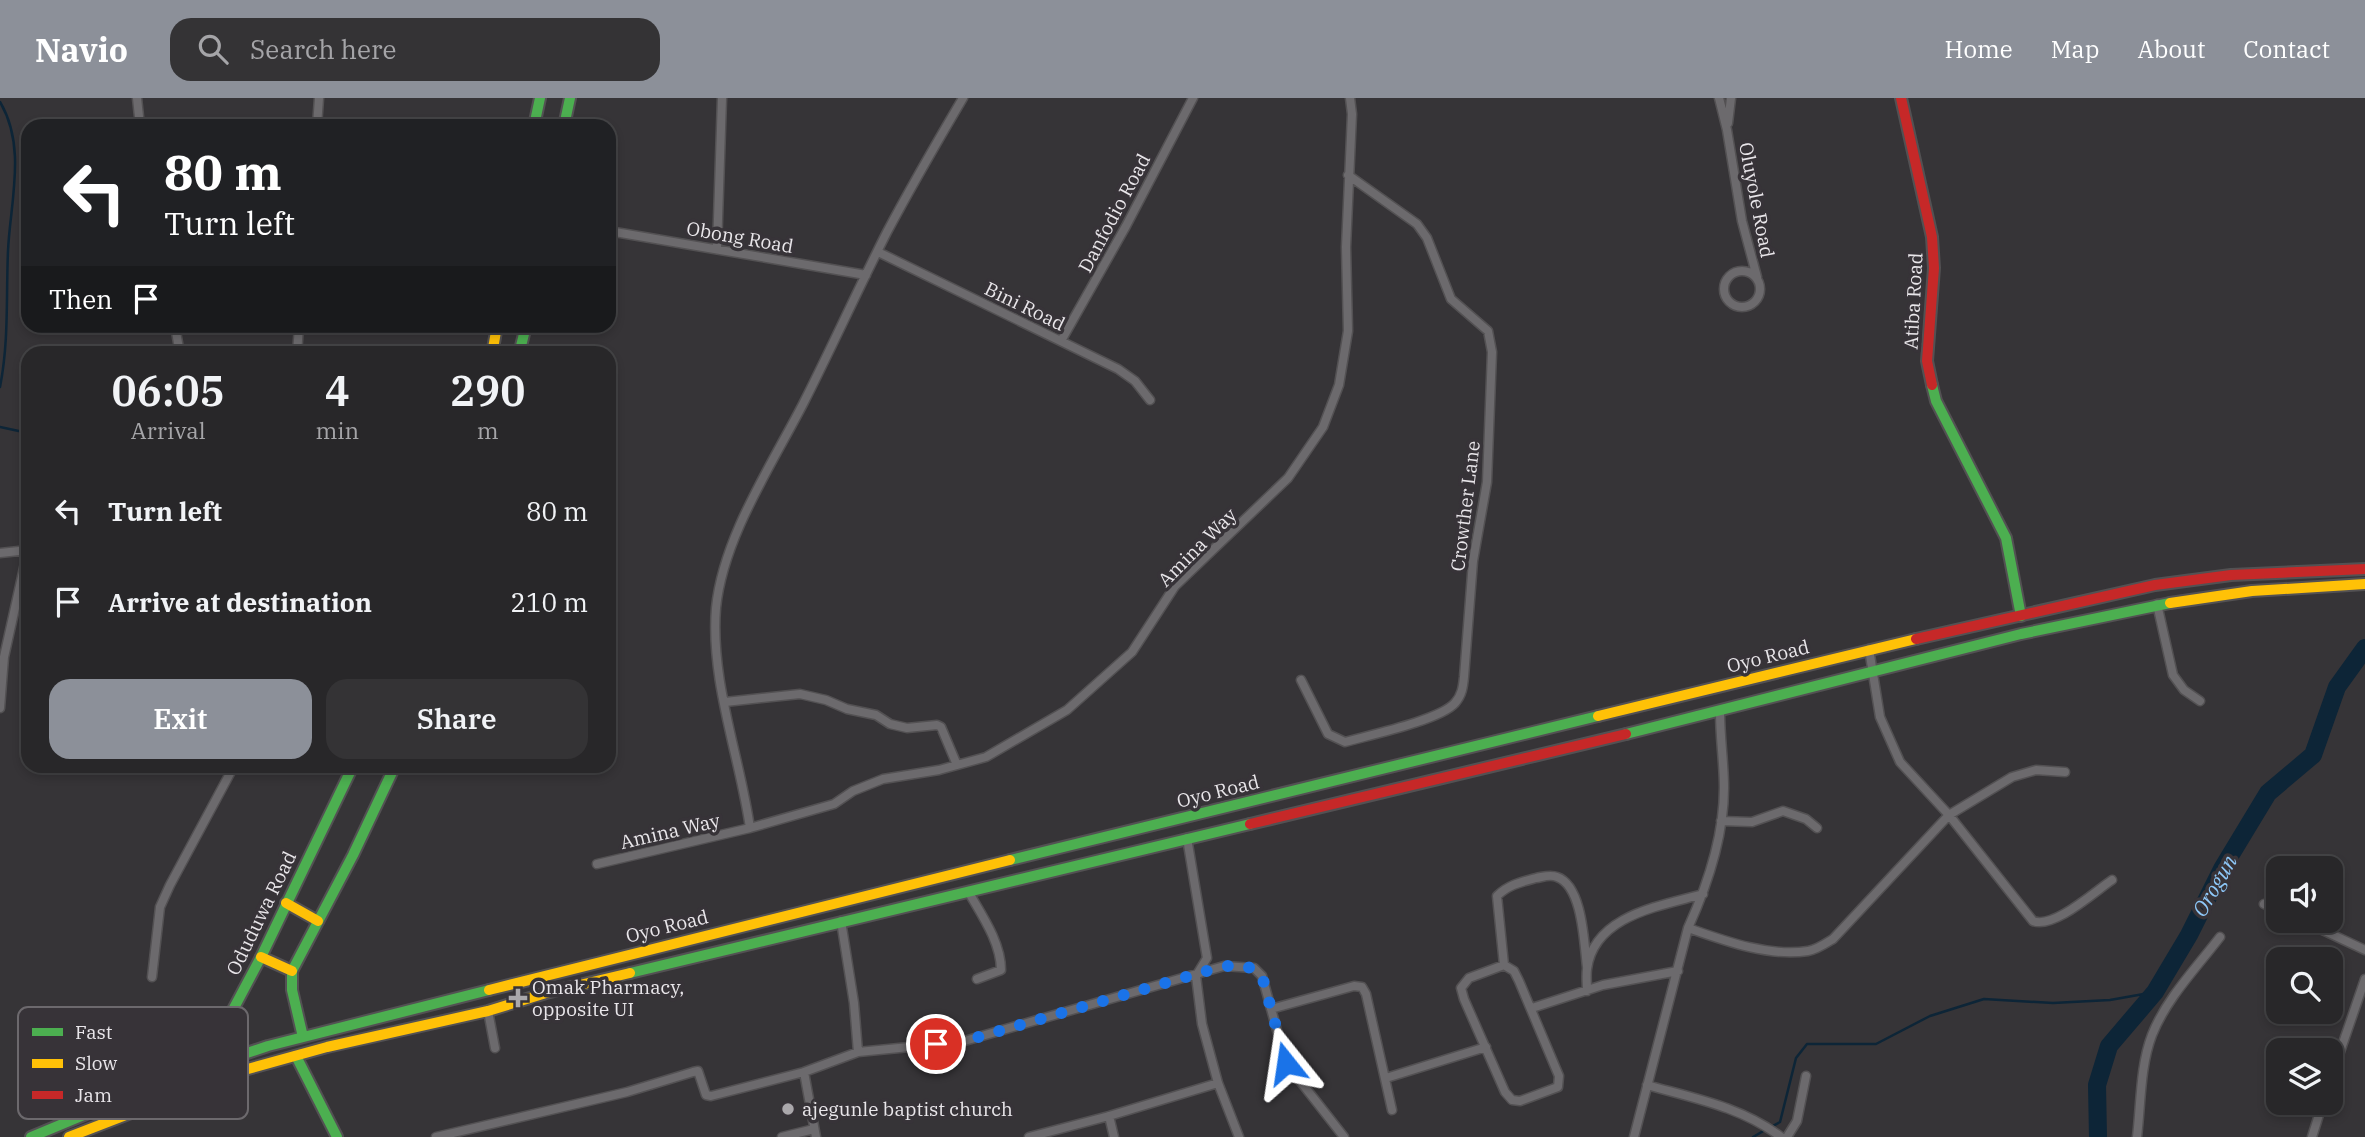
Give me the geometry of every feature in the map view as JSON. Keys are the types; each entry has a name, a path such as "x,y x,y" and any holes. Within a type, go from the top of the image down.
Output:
{"main road":[{"path":"536,119 540,98"},
{"path":"566,119 570,98"},
{"name":"Atiba Road","path":"1901,98 1932,237 1934,268 1927,361 1936,401 2006,538 2021,616"},
{"name":"Oyo Road","path":"248,1052 701,936 1868,649 2099,597 2194,580 2231,575 2365,569"},
{"path":"2194,580 2195,597"},
{"name":"Oyo Road","path":"248,1069 841,921 1720,712 2021,634 2195,597 2365,584"},
{"name":"Oduduwa Road","path":"234,1007 350,773"},
{"path":"263,1065 266,1057 296,1044 303,1037 292,990 292,971 392,773"},
{"path":"286,903 318,921"},
{"path":"701,936 706,954"},
{"path":"261,957 292,971"},
{"path":"296,1056 337,1137"},
{"name":"Oyo Road","path":"32,1137 74,1119"},
{"path":"69,1137 112,1119"},
{"path":"88,1137 116,1119"}],"street":[{"path":"137,98 139,119"},
{"path":"318,119 319,98"},
{"path":"717,249 722,98"},
{"name":"Amina Way","path":"750,828 717,655 715,624 721,579 733,541 866,275 963,98"},
{"name":"Danfodio Road","path":"1061,341 1126,226 1193,98"},
{"name":"Amina Way","path":"597,864 750,828 834,804 853,791 883,779 939,770 986,757 1068,710 1132,652 1175,586 1288,478 1323,427 1339,385 1348,331 1348,175 1352,114 1350,98"},
{"name":"Oluyole Road","path":"1719,98 1742,221 1757,277"},
{"name":"Oluyole Road","path":"1727,130 1731,98"},
{"name":"Crowther Lane","path":"1301,680 1328,734 1345,743 1433,715 1454,703 1462,693 1473,561 1487,482 1492,352 1488,331 1451,299 1427,238 1417,224 1348,175"},
{"name":"Obong Road","path":"616,232 866,275"},
{"name":"Bini Road","path":"878,252 1118,369 1135,382 1150,400"},
{"path":"1744,270 1757,277 1761,291 1754,304 1740,308 1727,301 1723,287 1730,274 1744,270"},
{"path":"0,553 21,551"},
{"path":"0,708 4,657 21,581"},
{"path":"2157,604 2173,676 2184,690 2200,701"},
{"path":"1868,649 1880,718 1900,762 1949,815 2033,922 2039,924 2054,920 2112,880"},
{"path":"725,702 800,694 876,715 890,724 907,728 937,725 941,727 957,765"},
{"path":"1634,1137 1688,928 1703,894 1719,841 1724,788 1720,712"},
{"path":"1688,928 1735,944 1785,952 1811,951 1833,939 1949,815 2012,777 2036,769 2065,772"},
{"path":"152,977 160,907 230,773"},
{"path":"1721,821 1752,822 1783,811 1806,819 1817,828"},
{"path":"1188,838 1207,958 1196,976 1202,1024 1218,1083 1239,1137"},
{"path":"1504,965 1497,896 1516,883 1549,876 1559,877 1567,884 1579,907 1587,967 1587,990"},
{"path":"968,891 987,924 1001,961 1001,970 977,979"},
{"path":"1587,967 1601,937 1618,923 1634,914 1703,894"},
{"path":"841,921 854,1003 858,1052"},
{"path":"2329,933 2365,950"},
{"path":"2137,1137 2145,1061 2152,1034 2174,997 2220,937"},
{"path":"1504,965 1514,971 1559,1076 1558,1087 1520,1101 1512,1100 1505,1092 1461,988 1469,978 1504,965"},
{"path":"436,1137 698,1071 706,1095 711,1096 804,1072 858,1052 961,1042 1224,966 1254,968 1262,976 1286,1063 1344,1137"},
{"path":"1532,1008 1587,990 1678,971"},
{"path":"2343,1043 2365,979"},
{"path":"1271,1009 1354,986 1362,987 1366,994 1392,1110"},
{"path":"488,1011 495,1048"},
{"path":"1386,1077 1486,1047"},
{"path":"782,1137 815,1133 804,1072"},
{"path":"1787,1137 1797,1121 1806,1076"},
{"path":"1029,1137 1218,1083"},
{"path":"1647,1085 1738,1112 1764,1124 1781,1137"},
{"path":"2312,1137 2319,1115"},
{"path":"1109,1116 1114,1137"}],"waterway":[{"path":"0,102 8,119 15,156 8,251 6,336 0,387"},
{"path":"0,427 21,432"},
{"name":"Orogun","path":"2098,1137 2097,1085 2109,1046 2155,992 2189,935 2222,869 2268,793 2313,755 2337,687 2365,648"},
{"path":"1771,1127 1780,1122 1796,1058 1807,1044 1876,1044 1930,1016 1984,999 2053,1003 2110,1000 2155,992"},
{"path":"1753,1137 1765,1130"}],"traffic: fast":[{"path":"536,119 540,98"},
{"path":"566,119 570,98"},
{"path":"521,346 524,333"},
{"path":"1932,385 1936,401 2006,538 2021,616"},
{"path":"1626,734 2021,634 2170,603"},
{"path":"1010,860 1598,716"},
{"path":"234,1007 350,773"},
{"path":"303,1037 292,990 292,971 353,855 392,773"},
{"path":"630,973 1250,824"},
{"path":"248,1053 489,990"},
{"path":"296,1056 337,1137"},
{"path":"31,1137 74,1119"}],"traffic: slow":[{"path":"493,346 496,333"},
{"path":"2170,603 2252,591 2365,584"},
{"path":"1598,716 1916,639"},
{"path":"489,990 1010,860"},
{"path":"286,903 318,921"},
{"path":"261,957 292,971"},
{"path":"248,1069 327,1047 488,1011 546,993 630,973"},
{"path":"69,1137 116,1119"}],"traffic: jam":[{"path":"1901,98 1932,237 1934,268 1927,361 1932,385"},
{"path":"1916,639 2155,585 2231,575 2365,569"},
{"path":"1250,824 1626,734"}],"place":[{"name":"Omak Pharmacy, opposite UI","path":"518,998"},
{"name":"ajegunle baptist church","path":"788,1109"}],"route":[{"path":"936,1044 961,1042 1224,966 1243,967 1254,968 1262,976 1286,1063"}]}
